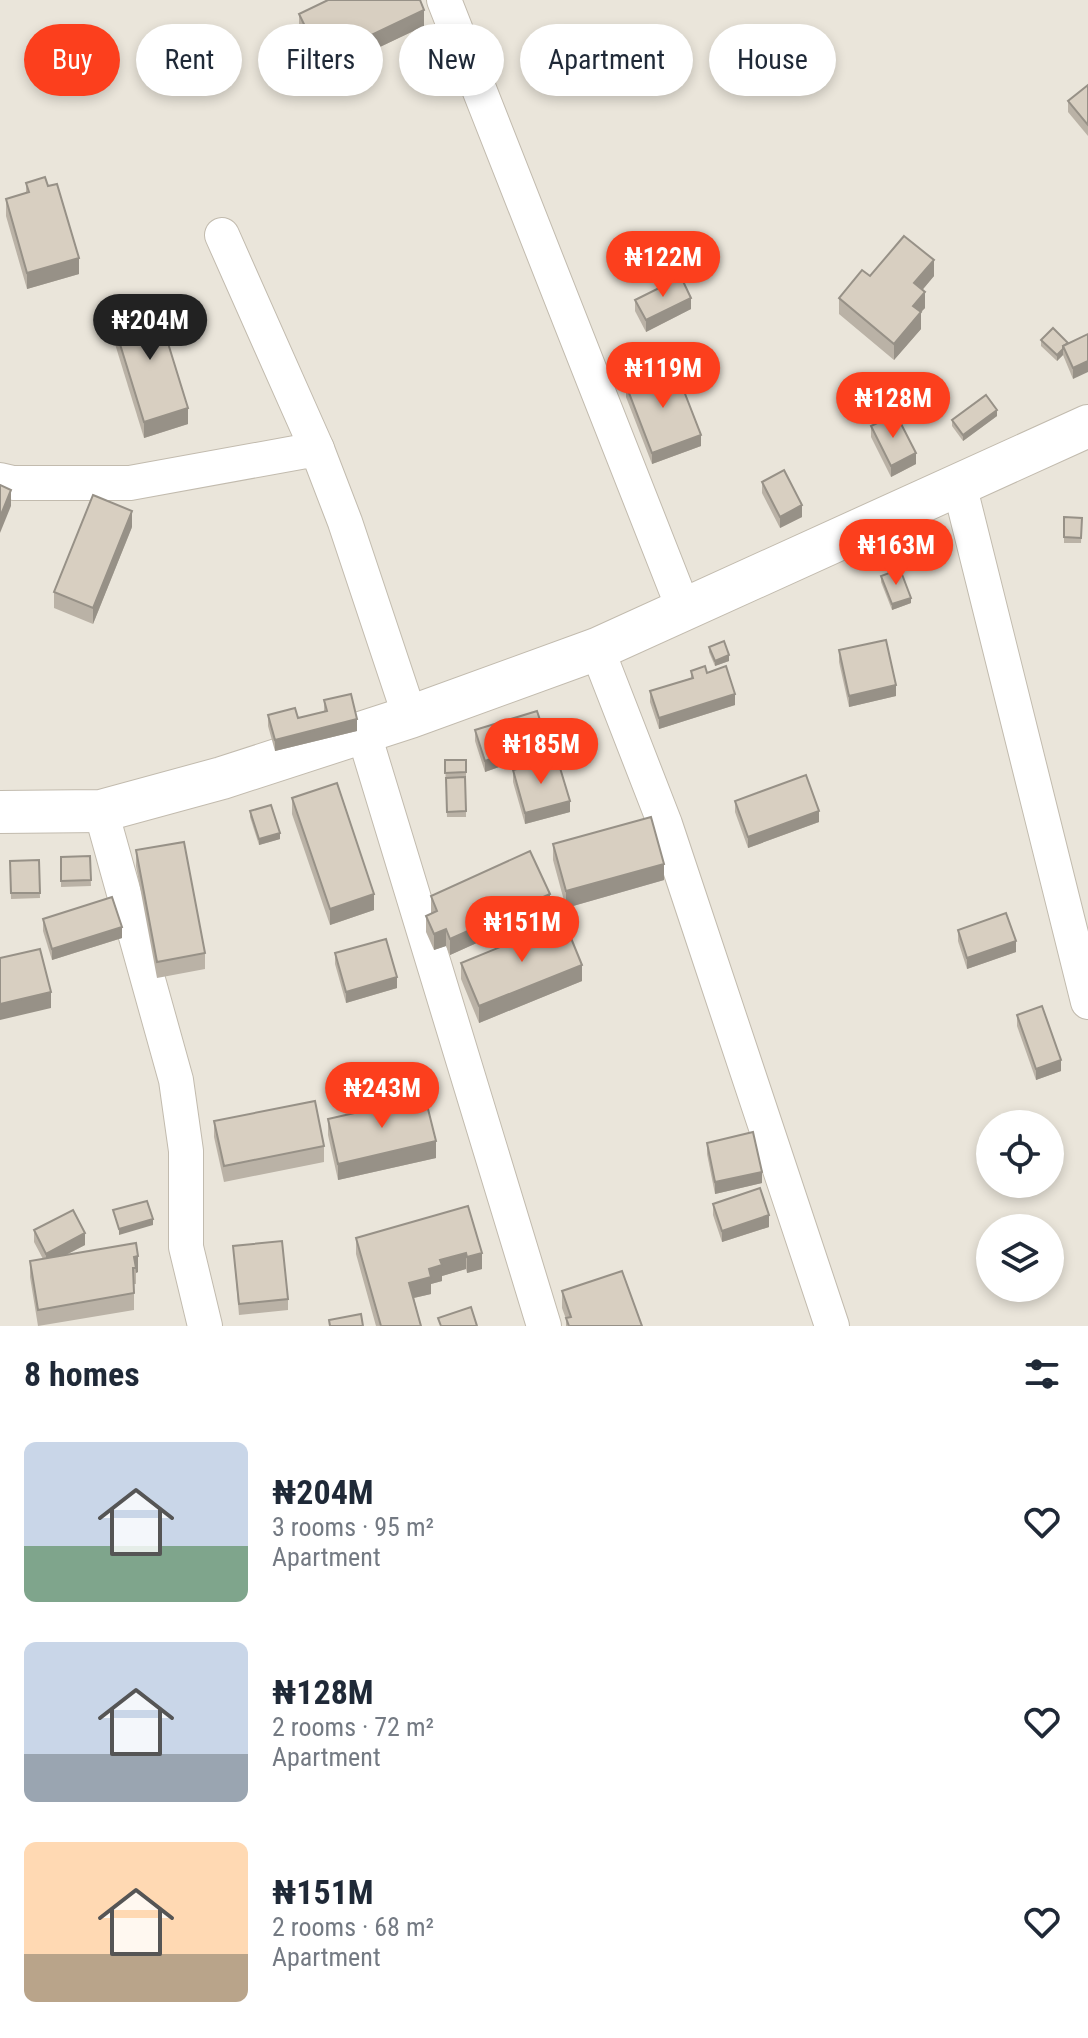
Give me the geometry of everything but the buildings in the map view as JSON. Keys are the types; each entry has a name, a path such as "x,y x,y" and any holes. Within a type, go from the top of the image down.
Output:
{"street":[{"path":"444,0 684,610"},
{"path":"222,235 317,449 345,522 410,717"},
{"path":"0,812 101,811 222,778 410,717 597,649 1088,426"},
{"path":"0,480 13,483 130,483 317,449"},
{"path":"959,484 1088,1002"},
{"path":"597,649 665,824 832,1326"},
{"path":"363,731 544,1326"},
{"path":"101,811 176,1080 186,1151 186,1247 205,1326"}],"shaded area":[{"path":"0,0 1088,0 1088,1326 0,1326"}]}
